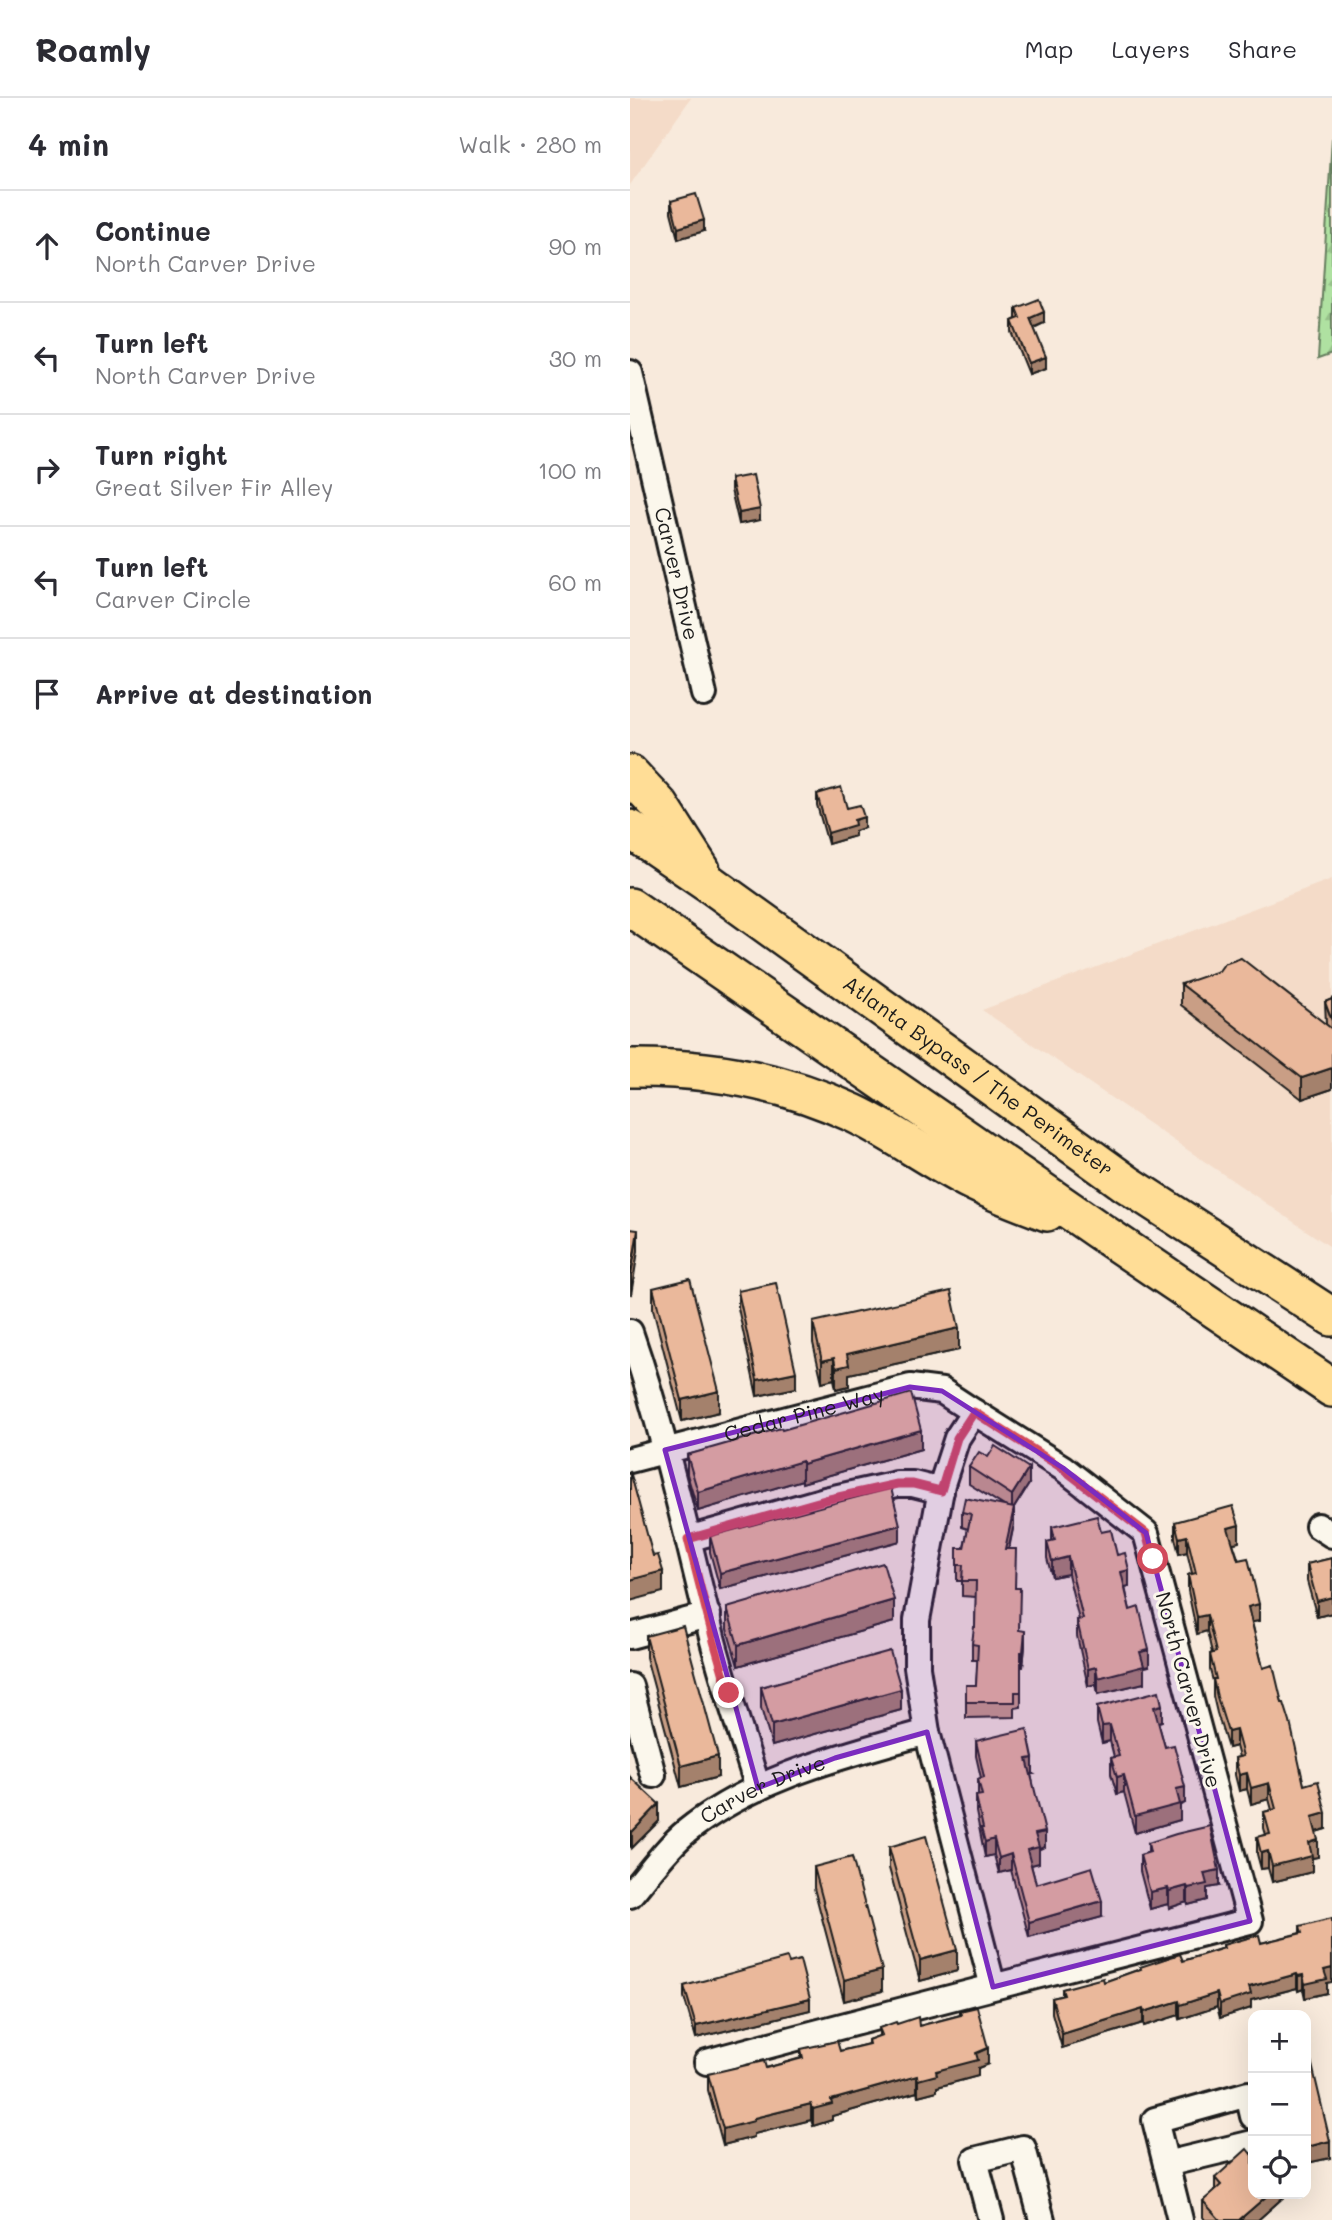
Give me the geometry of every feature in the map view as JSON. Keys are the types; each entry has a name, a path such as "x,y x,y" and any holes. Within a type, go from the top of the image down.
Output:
{"highway":[{"path":"630,774 660,806 709,883"},
{"name":"Atlanta Bypass / The Perimeter","path":"630,830 709,883 1127,1184 1332,1317"},
{"path":"630,907 1332,1388"},
{"path":"630,1068 690,1069 729,1074 802,1093 872,1123 967,1178 1014,1199 1101,1231"}],"street":[{"name":"Carver Drive","path":"630,373 704,694"},
{"path":"630,1332 714,1641 758,1788"},
{"name":"Cedar Pine Way","path":"630,1460 910,1387 942,1391 974,1412"},
{"path":"707,2062 993,1987 928,1732 917,1667 917,1620 941,1491 957,1438 974,1412"},
{"name":"North Carver Drive","path":"974,1412 1062,1468 1146,1533 1250,1921 993,1987"},
{"path":"688,1539 825,1500 897,1484 913,1484 941,1491"},
{"path":"630,1636 708,1615"},
{"path":"630,1686 653,1775"},
{"name":"Carver Drive","path":"630,1895 684,1833 714,1811 758,1788 835,1758 928,1732"},
{"path":"1180,2220 1155,2120 1248,2094"},
{"path":"1166,2164 1248,2144"},
{"path":"992,2220 975,2160 1023,2148 1042,2220"}],"highlighted area":[{"path":"910,1387 942,1391 1063,1468 1146,1533 1250,1921 993,1987 927,1732 835,1758 758,1788 665,1450"}],"shaded area":[{"path":"630,98 691,98 630,185"},
{"path":"1332,879 1332,1248 982,1010"}],"green space":[{"path":"1332,138 1332,354 1318,359"}],"building":[{"path":"696,194 704,220 678,228 671,201"},
{"path":"1039,299 1044,312 1030,318 1046,357 1029,363 1012,321 1020,318 1016,308"},
{"path":"753,475 760,509 739,513 731,479"},
{"path":"841,787 847,808 860,805 864,817 854,820 855,825 828,833 817,794"},
{"path":"1241,958 1332,1029 1332,1068 1302,1078 1181,984 1219,971 1224,964"},
{"path":"1332,999 1332,1021 1325,1002"},
{"path":"630,1229 638,1230 631,1274 630,1274"},
{"path":"690,1279 719,1391 682,1400 653,1288"},
{"path":"776,1283 796,1372 757,1380 738,1291"},
{"path":"951,1291 959,1328 847,1354 849,1365 836,1368 834,1358 822,1361 813,1322"},
{"path":"911,1393 921,1430 698,1492 687,1455"},
{"path":"995,1446 1029,1468 1012,1495 969,1467 979,1452 988,1457"},
{"path":"630,1471 653,1556 658,1555 663,1571 630,1580"},
{"path":"891,1488 900,1525 720,1573 710,1536"},
{"path":"965,1498 1014,1508 1005,1549 1016,1549 1015,1588 1020,1588 1019,1630 1025,1631 1021,1652 1021,1692 1015,1692 1015,1702 966,1702 966,1685 976,1685 978,1645 972,1644 976,1581 962,1581 963,1565 957,1565 957,1548 964,1548 971,1514 962,1512"},
{"path":"1233,1506 1239,1525 1228,1528 1238,1560 1248,1558 1259,1604 1248,1607 1263,1668 1273,1665 1282,1703 1290,1722 1304,1785 1318,1781 1326,1813 1312,1817 1318,1840 1309,1843 1312,1856 1272,1866 1268,1851 1261,1853 1257,1837 1270,1834 1264,1812 1276,1809 1269,1783 1251,1788 1247,1773 1239,1775 1235,1758 1243,1756 1236,1730 1228,1732 1217,1697 1210,1654 1216,1652 1207,1615 1197,1617 1188,1575 1196,1573 1187,1536 1179,1538 1175,1522"},
{"path":"1097,1516 1101,1532 1111,1530 1117,1555 1125,1553 1129,1570 1121,1572 1130,1610 1139,1607 1149,1650 1140,1652 1144,1666 1098,1678 1096,1667 1088,1669 1077,1620 1083,1619 1068,1557 1052,1561 1047,1542 1055,1540 1052,1527"},
{"path":"1332,1558 1332,1597 1317,1601 1307,1564"},
{"path":"883,1563 894,1600 738,1645 727,1608"},
{"path":"683,1626 718,1756 681,1766 646,1636"},
{"path":"890,1651 901,1689 772,1725 761,1687"},
{"path":"1159,1691 1162,1705 1154,1707 1165,1747 1174,1745 1185,1787 1176,1789 1180,1804 1135,1816 1124,1775 1117,1777 1111,1758 1119,1756 1110,1725 1102,1726 1097,1707"},
{"path":"1027,1729 1033,1758 1027,1759 1045,1832 1035,1834 1039,1847 1027,1850 1036,1884 1092,1867 1102,1901 1029,1922 1011,1854 999,1858 994,1839 985,1842 976,1796 982,1795 978,1779 984,1777 976,1741"},
{"path":"630,1777 659,1804 632,1832 630,1830"},
{"path":"1210,1826 1219,1870 1204,1873 1207,1884 1150,1892 1140,1855 1150,1852 1148,1843"},
{"path":"926,1836 957,1950 920,1960 889,1847"},
{"path":"852,1857 882,1970 844,1980 814,1867"},
{"path":"1332,1918 1332,1968 1324,1970 1327,1979 1305,1984 1303,1975 1297,1974 1249,1987 1251,1994 1220,2004 1217,1993 1180,2005 1179,2001 1144,2012 1143,2009 1062,2034 1052,1998 1064,1995 1062,1989 1103,1978 1104,1982 1180,1954 1183,1961 1224,1948 1223,1945 1259,1935 1261,1943 1302,1933 1300,1926"},
{"path":"787,1958 789,1963 800,1960 810,1999 696,2026 684,1986"},
{"path":"977,2007 988,2048 976,2053 978,2060 936,2071 937,2075 918,2080 917,2076 831,2100 832,2104 813,2109 811,2104 754,2118 754,2121 723,2129 708,2074 764,2061 766,2068 803,2058 801,2049 837,2041 840,2051 869,2044 868,2040 882,2035 879,2028 896,2022 897,2024 918,2017 919,2026 961,2015 960,2011"},
{"path":"1311,2060 1330,2141 1311,2146"},
{"path":"1247,2149 1248,2199 1263,2199 1239,2220 1220,2220 1203,2201 1221,2185 1215,2178"}],"route":[{"path":"729,1693 688,1539 870,1489 913,1484 941,1491 957,1438 974,1412 1062,1468 1146,1533 1153,1559"}]}
